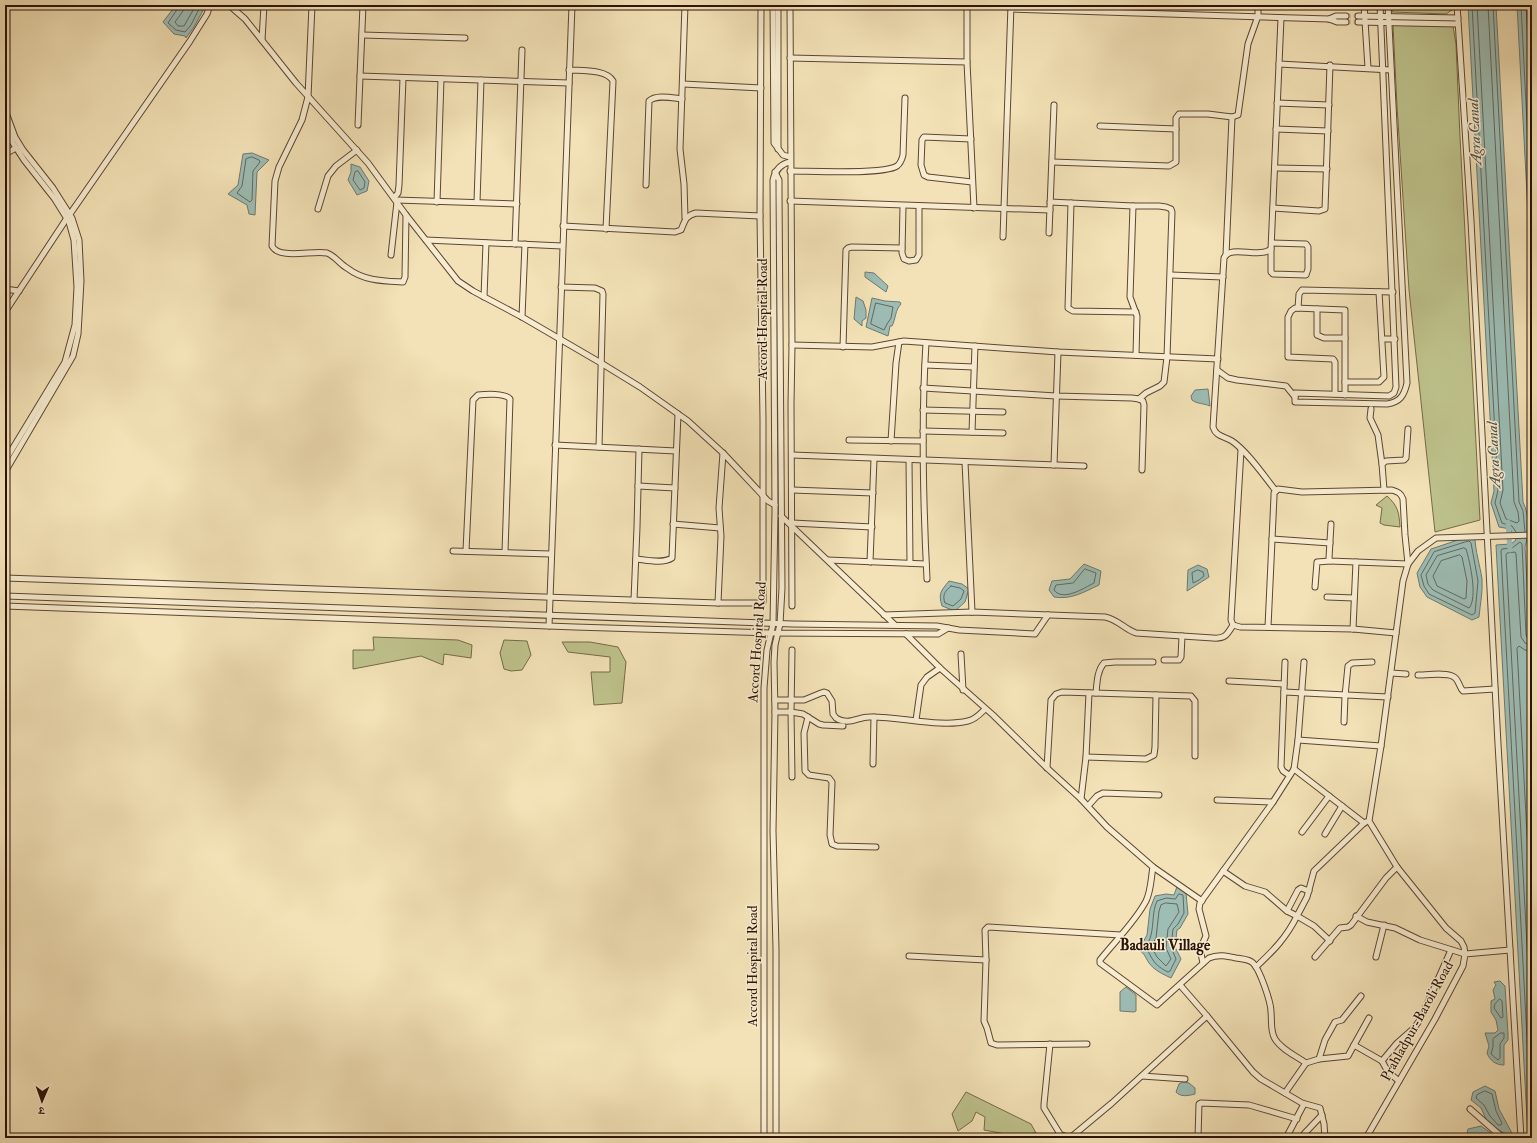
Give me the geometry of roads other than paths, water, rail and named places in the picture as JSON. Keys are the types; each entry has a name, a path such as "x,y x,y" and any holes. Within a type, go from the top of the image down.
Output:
{"street":[{"path":"5,312 68,216 190,41 207,14 210,5"},
{"path":"262,40 264,5"},
{"path":"312,5 308,97 301,124 279,167 275,181 271,231 271,243 273,249 283,253 327,253 362,277 376,281 403,282 405,277 406,215"},
{"path":"358,125 363,5"},
{"path":"549,626 550,554 560,339 562,246 572,5"},
{"path":"563,226 675,232 681,230 685,218 684,184 680,161 685,5"},
{"path":"5,578 718,603 763,602 764,496 760,216 761,5"},
{"path":"773,5 774,143 790,160"},
{"path":"778,5 778,149"},
{"path":"790,5 792,606"},
{"path":"967,5 967,62 974,208"},
{"path":"1052,162 1169,166 1176,162 1176,118 1179,114 1208,114 1232,117 1238,115 1248,44 1258,16 1258,5"},
{"path":"1364,5 1368,68"},
{"path":"1295,397 1335,394 1389,396 1394,393 1396,387 1397,377 1380,5"},
{"path":"1217,370 1228,378 1286,386 1295,397 1386,404 1395,403 1401,399 1405,392 1407,384 1388,5"},
{"path":"1458,5 1477,348 1490,537 1495,689 1521,1138"},
{"path":"232,6 245,19 308,97 357,150 458,281 466,287 560,339 640,387 688,421 723,453 764,496 775,505"},
{"path":"1003,237 1011,7 1329,19 1337,22 1346,22"},
{"path":"1329,19 1336,16 1346,16"},
{"path":"1358,16 1381,20"},
{"path":"1272,243 1306,244 1308,247 1308,269 1306,275 1273,274 1271,272 1271,249 1276,168 1276,129 1281,18"},
{"path":"1358,22 1381,20 1458,21"},
{"path":"362,35 465,38"},
{"path":"515,244 522,50"},
{"path":"790,58 967,62"},
{"path":"1279,64 1330,65 1391,70"},
{"path":"1274,208 1322,211 1326,205 1330,65"},
{"path":"569,70 601,73 611,77 613,81 606,229"},
{"path":"360,76 569,83"},
{"path":"391,255 396,200 399,185 403,78"},
{"path":"437,202 441,79"},
{"path":"477,202 481,80"},
{"path":"683,84 761,88"},
{"path":"646,185 649,101 657,98 682,99"},
{"path":"790,171 857,172 897,166 902,161 903,155 904,98"},
{"path":"1277,103 1329,105"},
{"path":"1048,234 1054,105"},
{"path":"5,110 15,137 23,150 53,188 68,216 74,240 76,260 76,309 72,340 65,362 5,461"},
{"path":"1232,117 1226,255 1223,277 1213,427 1215,432 1222,438 1232,441 1242,450 1276,491"},
{"path":"5,125 16,148 75,226 80,257 80,312 76,345 73,356 5,472"},
{"path":"1100,126 1176,128"},
{"path":"1276,129 1328,131"},
{"path":"971,139 924,138 922,140 921,164 924,175 928,177 972,182"},
{"path":"5,154 16,148"},
{"path":"318,209 328,176 336,166 357,150"},
{"path":"776,1138 776,950 773,831 775,645 780,624 782,588 779,180 775,172 790,160"},
{"path":"1276,168 1327,169"},
{"name":"Accord Hospital Road","path":"764,1138 764,688 765,664 773,624 775,505 773,180 775,172"},
{"path":"396,200 517,204"},
{"path":"790,202 1050,210"},
{"path":"1050,202 1159,206 1166,207 1172,212 1167,357 1164,382 1139,399"},
{"path":"1071,203 1068,272 1068,305 1070,310 1136,312"},
{"path":"903,206 902,248 904,259 913,261 918,258 919,206"},
{"path":"1133,206 1130,297 1136,312 1137,320 1136,355"},
{"path":"685,218 691,214 700,212 760,216"},
{"path":"426,240 562,246"},
{"path":"484,297 486,243"},
{"path":"522,317 525,244"},
{"path":"843,347 846,250 852,247 902,248"},
{"path":"1226,255 1231,252 1263,253 1271,249"},
{"path":"1170,275 1223,277"},
{"path":"561,287 595,288 602,291 603,294 604,305 599,448"},
{"path":"5,289 19,291"},
{"path":"1298,308 1299,294 1302,290 1393,292"},
{"path":"1345,382 1379,382 1384,377 1379,292"},
{"path":"1335,394 1335,362 1333,359 1288,357 1288,317 1291,311 1298,308 1345,310 1345,395"},
{"path":"1317,309 1317,335 1324,338 1345,338"},
{"path":"1382,339 1395,339"},
{"path":"792,345 872,347 899,342 1058,352 1218,359"},
{"path":"891,441 896,363 899,342"},
{"path":"926,343 923,388 923,461 927,579"},
{"path":"972,432 975,346"},
{"path":"1054,465 1058,352"},
{"path":"925,365 974,367"},
{"path":"923,388 1056,396 1117,397 1139,399 1143,401 1144,405 1142,470"},
{"path":"1394,393 1401,399"},
{"path":"466,551 473,400 478,395 487,395 507,396 510,400 505,552"},
{"path":"1371,409 1370,418 1378,435 1384,490"},
{"path":"923,410 1003,412"},
{"path":"636,559 666,561 672,558 678,414"},
{"path":"1382,464 1386,461 1404,460 1406,458 1408,429"},
{"path":"923,431 1003,433"},
{"path":"849,440 923,441"},
{"path":"555,445 676,451"},
{"path":"634,600 639,449"},
{"path":"1233,625 1231,620 1242,450"},
{"path":"718,603 720,528 719,508 723,453"},
{"path":"792,455 1084,466"},
{"path":"870,562 874,459"},
{"path":"910,460 910,563"},
{"path":"965,462 972,612"},
{"path":"638,486 675,488"},
{"path":"1276,491 1278,489 1302,492 1384,490 1398,492 1403,499 1408,564"},
{"path":"792,490 873,493"},
{"path":"1268,627 1274,496 1276,491"},
{"path":"781,516 792,524 894,624"},
{"path":"673,524 720,528"},
{"path":"792,524 872,527"},
{"path":"1330,561 1331,524"},
{"path":"1256,967 1283,941 1304,903 1316,869 1366,822 1381,746 1403,581 1408,564 1418,551 1437,538 1532,535"},
{"path":"1272,539 1330,543"},
{"path":"453,551 550,554"},
{"path":"828,560 926,564"},
{"path":"1315,587 1317,562 1330,561 1408,564"},
{"path":"1353,629 1356,562"},
{"path":"5,596 773,624 894,624 938,626 959,630 1035,634 1048,615"},
{"path":"1327,597 1354,598"},
{"path":"5,606 770,633 938,634 949,628"},
{"path":"884,614 972,612 1105,617 1120,622 1126,629 1136,634 1220,638 1226,636 1233,625"},
{"path":"1233,625 1240,627 1353,629 1396,633"},
{"path":"906,634 963,690 985,708 1081,799 1107,827 1153,867 1202,901"},
{"path":"1164,660 1178,660 1181,658 1182,636"},
{"path":"792,650 792,777"},
{"path":"961,654 963,690"},
{"path":"1096,693 1098,675 1104,663 1153,662"},
{"path":"1285,662 1282,769 1290,775"},
{"path":"1203,963 1200,949 1206,936 1199,909 1202,901 1273,802 1294,769 1298,740 1304,662"},
{"path":"1344,722 1348,666 1352,663 1372,662"},
{"path":"916,720 921,685 927,677 940,668"},
{"path":"1391,673 1406,674"},
{"path":"1418,675 1451,675 1457,679 1461,689 1463,690 1495,689"},
{"path":"1229,681 1284,684"},
{"path":"775,700 804,700 824,692 827,693 832,701 834,714 838,720 853,721 866,717 948,722 970,721 979,716 985,708"},
{"path":"1047,768 1053,696 1062,692 1188,695 1194,698 1195,756"},
{"path":"1284,692 1388,697"},
{"path":"1081,799 1086,757 1089,693"},
{"path":"1086,757 1146,759 1154,756 1156,695"},
{"path":"775,712 791,712 808,717 818,724 843,726"},
{"path":"808,717 804,733 805,771 809,775 829,778 832,782 830,836 832,844 837,846 876,848"},
{"path":"873,764 874,717"},
{"path":"1298,740 1381,746"},
{"path":"1294,769 1342,806 1366,822 1397,867 1446,928 1461,941 1465,954 1420,940 1401,930 1367,922 1356,916"},
{"path":"1088,806 1097,796 1103,793 1160,794"},
{"path":"1302,832 1329,796"},
{"path":"1217,800 1273,802"},
{"path":"1324,834 1342,806"},
{"path":"1153,867 1146,901 1100,960 1100,963 1156,1005 1203,963 1214,956 1226,955 1249,960 1256,967 1270,1001 1274,1038 1288,1051 1306,1063"},
{"path":"1315,957 1340,928 1350,926 1386,878 1397,867"},
{"path":"1223,871 1245,886 1265,892 1287,911 1314,926 1330,941"},
{"path":"1287,911 1299,889 1309,890"},
{"path":"1376,957 1384,925"},
{"path":"1087,1044 997,1045 991,1042 988,1029 984,1021 986,960 985,930 988,927 1121,935"},
{"path":"1382,1061 1397,1043 1414,1028 1420,1020 1451,950"},
{"name":"Prahladpur-Baroli Road","path":"1366,1138 1454,984 1463,966 1465,954 1510,950"},
{"path":"909,956 986,960"},
{"path":"1180,985 1253,1072 1261,1079 1304,1104 1320,1108 1325,1138"},
{"path":"1319,1059 1325,1040 1335,1022 1342,1020 1361,996"},
{"path":"1070,1138 1112,1103 1207,1016"},
{"path":"1285,1093 1306,1063 1319,1059 1348,1056 1369,1018"},
{"path":"1050,1044 1044,1108 1060,1134 1070,1138 1109,1138"},
{"path":"1354,1045 1382,1061 1388,1072 1399,1081"},
{"path":"1142,1076 1184,1080"},
{"path":"1198,1138 1199,1104 1201,1103 1249,1105 1296,1119"},
{"path":"1286,1138 1304,1104"},
{"path":"1470,1109 1502,1137"},
{"path":"1304,1134 1322,1115"}],"water":[{"path":"176,5 206,5 186,38 185,36 174,34 163,22"},
{"path":"1468,5 1496,5 1523,502 1527,513 1528,524 1525,547 1532,671 1532,1138 1528,1138 1496,545 1511,544 1516,540 1510,529 1499,527 1491,503 1494,491"},
{"path":"1517,5 1532,5 1532,290"},
{"path":"252,153 269,160 257,172 255,215 249,214 247,205 228,194 238,185 243,154"},
{"path":"351,164 360,167 369,181 367,191 357,195 348,180 351,172"},
{"path":"865,272 874,273 888,286 886,292 865,277"},
{"path":"856,297 863,301 866,310 866,318 862,321 862,326 854,319"},
{"path":"872,298 900,302 901,304 892,326 890,326 888,336 866,327"},
{"path":"1208,389 1210,406 1192,400 1191,396 1195,390"},
{"path":"1475,536 1482,579 1482,589 1479,617 1472,620 1427,597 1420,587 1417,573 1431,549"},
{"path":"1084,564 1101,571 1099,585 1083,593 1072,596 1060,598 1054,597 1049,590 1052,581 1070,579"},
{"path":"1198,565 1207,569 1209,577 1187,591 1188,570"},
{"path":"949,581 962,584 969,589 965,602 955,611 942,606 940,598 941,592"},
{"path":"1178,884 1186,893 1188,914 1180,928 1177,930 1175,947 1181,959 1171,978 1154,968 1144,954 1139,950 1147,935 1150,909 1155,896 1166,894 1174,895"},
{"path":"1500,981 1505,986 1508,1034 1508,1040 1504,1045 1504,1065 1494,1062 1488,1056 1487,1053 1489,1046 1485,1033 1495,1033 1498,1030 1496,1020 1491,1012 1491,1001 1495,999 1493,990 1496,985 1494,982"},
{"path":"1126,987 1136,995 1136,1011 1134,1012 1120,1011 1120,992"},
{"path":"1183,1082 1189,1083 1195,1088 1195,1094 1184,1096 1176,1092 1179,1084"},
{"path":"1485,1086 1495,1091 1499,1109 1513,1135 1506,1134 1495,1128 1486,1119 1481,1108 1471,1100 1473,1092"},
{"path":"1481,1126 1498,1138 1466,1138 1468,1129"}],"waterway":[{"name":"Agra Canal","path":"1508,522 1510,550"}],"tunnel":[{"path":"1346,16 1358,16"},
{"path":"1346,22 1358,22"}],"district":[{"name":"Badauli Village","path":"1165,945"}]}
